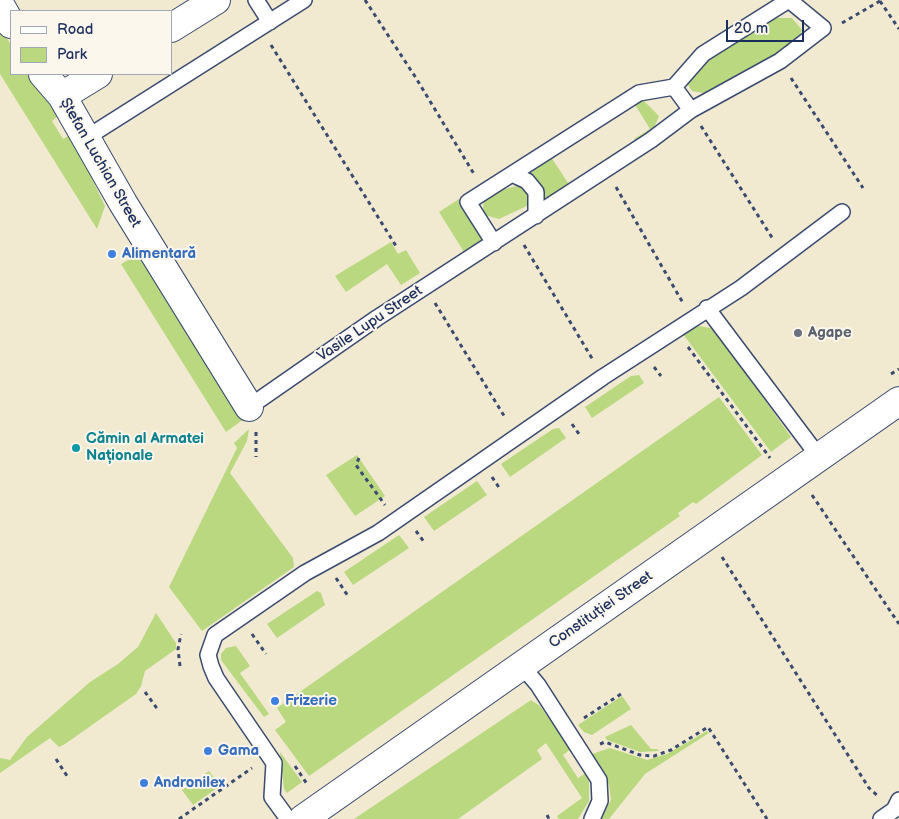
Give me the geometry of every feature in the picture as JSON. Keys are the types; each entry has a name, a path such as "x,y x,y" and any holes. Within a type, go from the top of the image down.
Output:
{"main road":[{"path":"172,27 216,0"},
{"path":"0,5 10,22"},
{"name":"Ștefan Luchian Street","path":"44,75 62,96 123,203 249,408"},
{"path":"62,96 96,75"},
{"name":"Constituției Street","path":"303,819 899,401"}],"lane":[{"path":"256,0 265,25"},
{"path":"86,138 304,0"},
{"path":"494,243 468,202 639,93 674,87 703,54 789,0 823,28"},
{"name":"Vasile Lupu Street","path":"249,408 426,287 606,170 691,110 780,61 823,28"},
{"path":"674,87 691,110"},
{"path":"512,174 527,181 536,192 536,216"},
{"path":"288,819 272,797 274,763 216,678 208,655 215,635 305,573 396,520 603,377 784,256 842,212"},
{"path":"707,308 819,457"},
{"path":"522,666 567,729 599,780 600,801 592,819"},
{"path":"881,819 897,805"}],"path":[{"path":"365,0 416,78 484,192"},
{"path":"823,28 833,28 880,0 899,29"},
{"path":"265,25 396,246"},
{"path":"780,61 862,188"},
{"path":"691,110 784,256"},
{"path":"606,170 692,318"},
{"path":"515,229 603,377"},
{"path":"426,287 516,437"},
{"path":"675,330 770,459"},
{"path":"359,458 356,465 396,520"},
{"path":"811,495 899,624"},
{"path":"722,558 869,788 897,805"},
{"path":"332,573 348,596"},
{"path":"249,630 266,654"},
{"path":"180,666 178,649 181,634"},
{"path":"146,692 158,710"},
{"path":"567,729 620,694"},
{"path":"580,749 606,742 640,755 654,756 671,750 708,727 767,819"},
{"path":"179,819 269,756"},
{"path":"56,759 68,776"},
{"path":"291,760 308,784"},
{"path":"547,815 550,819"}],"green space":[{"path":"792,18 802,30 797,43 709,94 692,91 687,83 689,77 704,61 768,20"},
{"path":"0,27 10,43 10,75 30,75 36,82 58,116 52,121 63,139 68,136 77,148 105,206 97,229 0,74"},
{"path":"642,99 659,116 653,130 636,142 634,139 650,129 634,103"},
{"path":"551,157 570,186 546,201 542,190 527,172"},
{"path":"521,185 528,190 531,204 499,219 485,215 483,208 484,198 505,189"},
{"path":"459,199 483,239 464,252 439,212"},
{"path":"391,242 398,254 406,250 420,273 401,285 387,264 346,292 335,276"},
{"path":"137,255 244,419 226,432 121,264"},
{"path":"698,326 711,328 720,337 791,437 771,452 683,334"},
{"path":"639,375 644,383 592,418 585,407 631,376"},
{"path":"719,397 762,455 696,504 693,502 678,513 680,516 309,776 275,730 286,722 277,708"},
{"path":"559,428 566,438 510,477 501,464 553,429"},
{"path":"249,429 247,441 230,473 293,558 294,567 202,631 169,587 237,448 234,443"},
{"path":"357,455 385,496 355,516 326,475"},
{"path":"477,481 487,495 434,531 424,517"},
{"path":"399,535 409,548 353,585 344,572"},
{"path":"317,591 321,593 325,605 277,638 267,624"},
{"path":"156,613 176,643 176,649 145,671 141,686 136,694 65,744 59,747 50,738 0,773 0,758 10,760 27,737 90,682 118,664 138,647"},
{"path":"236,646 250,666 240,673 269,714 264,717 221,660 221,654 226,648"},
{"path":"622,696 631,709 592,735 584,732 578,725"},
{"path":"531,700 540,706 571,749 563,755 578,778 586,773 589,778 589,801 578,819 559,819 557,816 582,798 546,743 537,750 542,759 458,819 354,819"},
{"path":"631,725 651,749 659,751 640,752 607,740 605,737"},
{"path":"707,731 709,733 645,774 609,819 601,819 611,800 609,784 592,754 610,748 647,760 667,754"},
{"path":"280,752 302,782 287,793 284,789"},
{"path":"209,771 220,786 193,805 182,790"}],"place":[{"name":"Alimentară","path":"112,254"},
{"name":"Agape","path":"798,333"},
{"name":"Cămin al Armatei Naționale","path":"76,448"},
{"name":"Frizerie","path":"275,701"},
{"name":"Gama","path":"208,751"},
{"name":"Andronilex","path":"144,783"}]}
